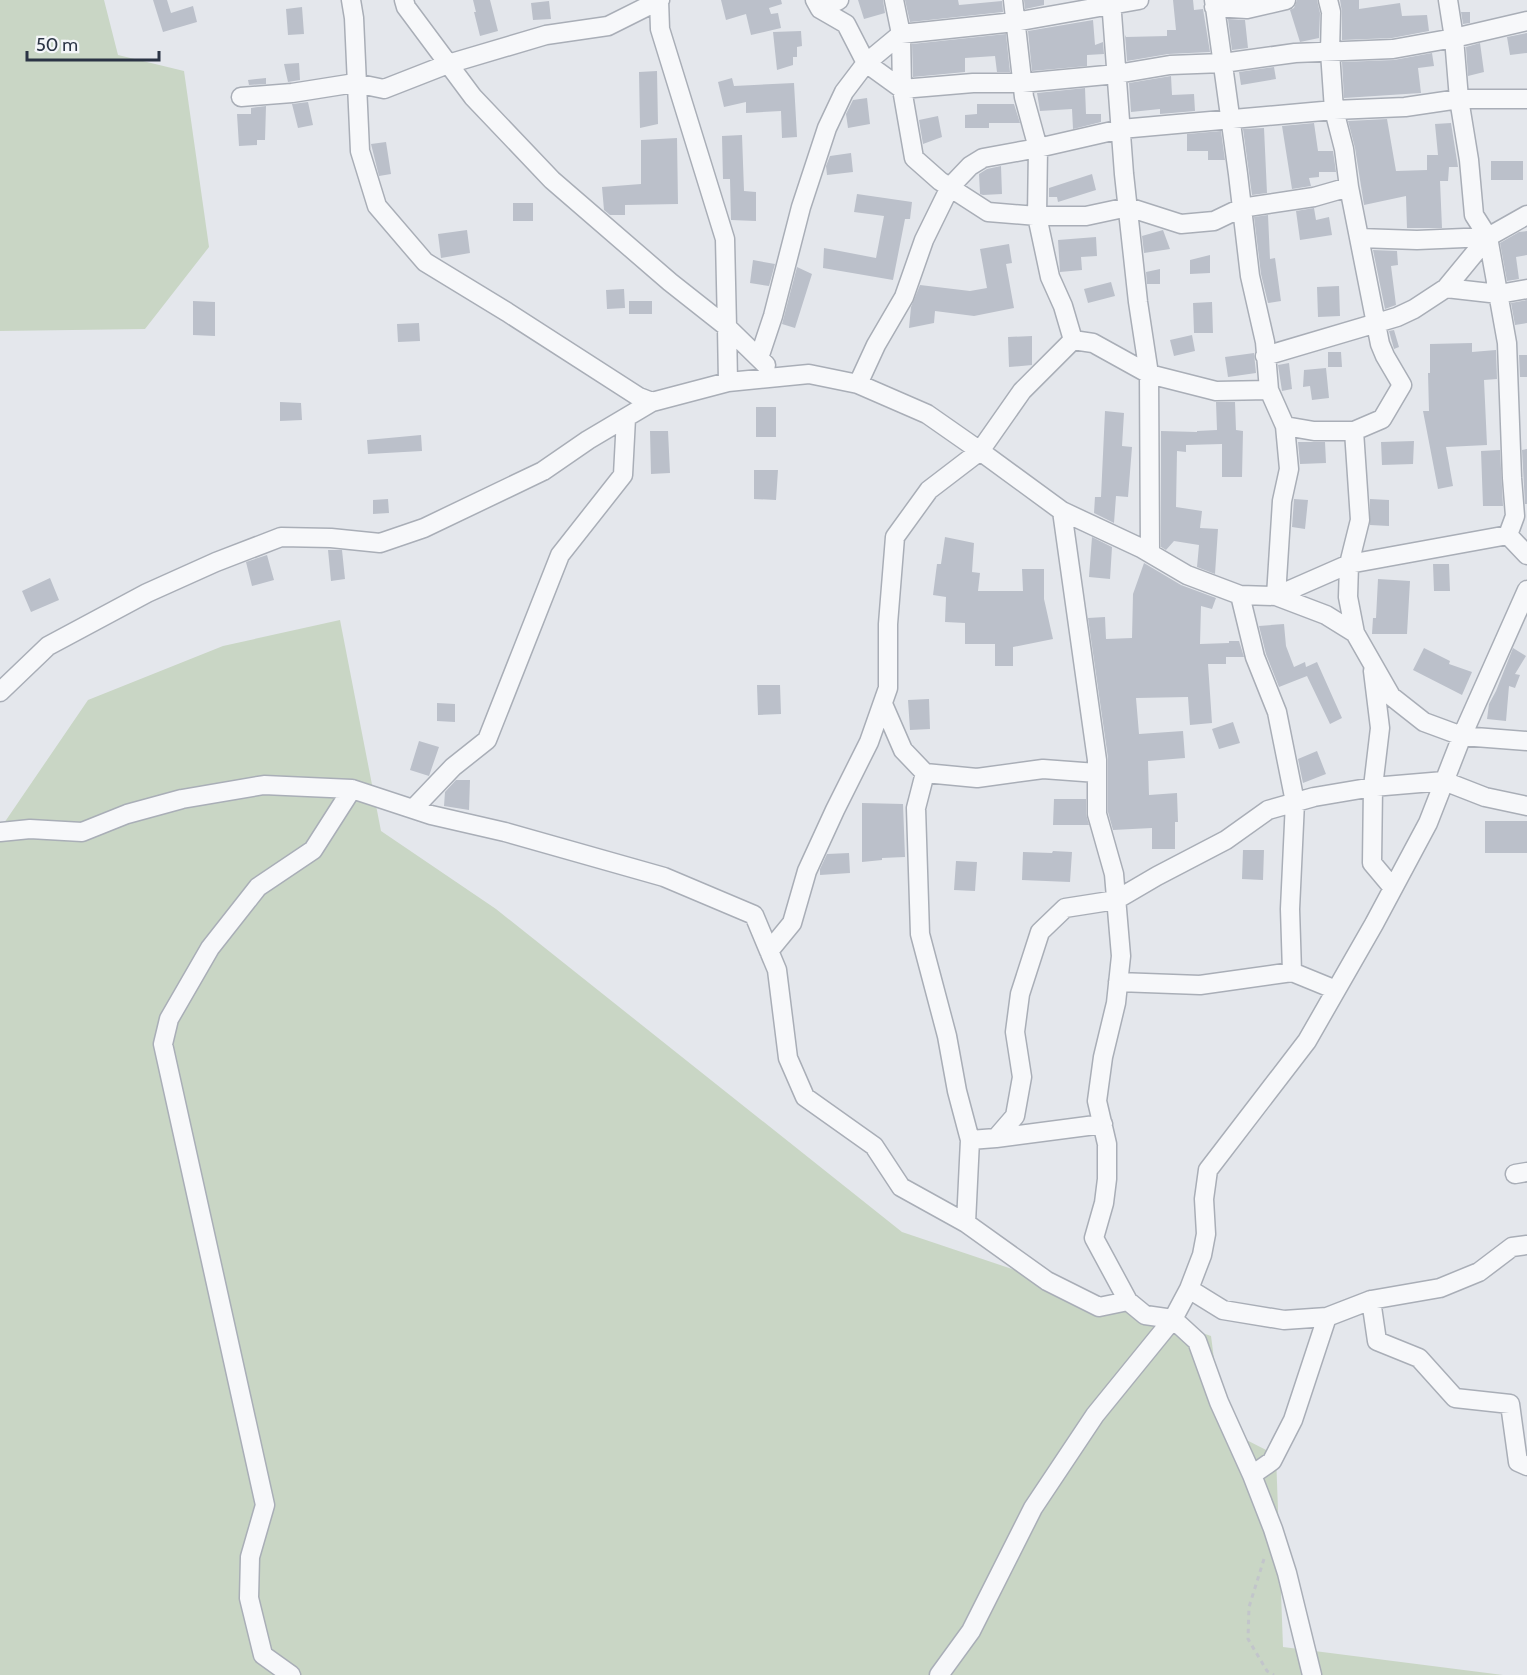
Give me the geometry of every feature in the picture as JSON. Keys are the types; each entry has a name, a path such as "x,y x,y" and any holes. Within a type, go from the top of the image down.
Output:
{"street":[{"path":"351,0 354,18 360,152 377,206 425,262 639,397 652,402"},
{"path":"404,0 406,7 472,97 552,180 670,282 727,327 778,377"},
{"path":"241,97 291,93 356,83 384,88 448,64 546,35 608,26 660,0 660,29 725,238 728,382"},
{"path":"817,4 840,0"},
{"path":"894,0 901,34 902,88 914,158 950,188 988,212 1037,216 1086,216 1128,207 1181,224 1214,221 1241,208 1314,197 1349,188"},
{"path":"1013,0 1022,83 1038,148 1037,216 1050,277 1063,306 1073,340"},
{"path":"759,358 773,316 801,207 827,128 844,92 866,63 901,34 1015,22 1139,0"},
{"path":"1276,596 1282,501 1289,469 1285,426 1269,390 1265,342 1250,276 1214,3 1247,9 1286,0"},
{"path":"1285,426 1314,431 1354,431 1382,419 1402,385 1384,356 1375,324 1349,188 1344,149 1334,110 1330,52 1331,12 1328,0"},
{"path":"1448,0 1474,215 1488,237 1508,343 1515,516 1508,535"},
{"path":"1112,3 1128,207 1138,302 1149,374 1150,553"},
{"path":"817,4 846,24 866,63 902,88 973,83 1022,83 1117,74 1170,65 1223,63 1295,53 1393,49 1527,21"},
{"path":"858,384 876,345 904,297 924,240 950,188 970,166 983,158 1121,129 1405,106 1459,99 1527,99"},
{"path":"1265,356 1375,324 1414,309 1446,288 1488,237 1527,216"},
{"path":"1359,238 1417,240 1488,237"},
{"path":"1446,288 1499,294 1527,289"},
{"path":"1073,340 1093,343 1149,374 1216,391 1269,390"},
{"path":"769,951 792,922 807,872 869,742 888,688 888,624 895,537 929,490 980,451 1022,391 1073,340"},
{"path":"0,692 48,646 147,593 216,562 281,537 331,538 380,543 424,528 543,471 588,440 652,402 728,382 809,374 858,384 927,414 1062,512 1121,537 1187,575 1240,595 1276,596 1326,615 1355,633"},
{"path":"413,809 453,767 487,740 560,555 623,475 626,418"},
{"path":"1354,431 1360,520 1349,564 1348,597 1355,633 1372,664 1391,696 1424,722 1462,736 1527,741"},
{"path":"1062,512 1091,706 1097,773 1097,814 1114,873 1121,956 1116,1003 1103,1057 1097,1101 1107,1144 1107,1179 1104,1203 1094,1238 1128,1300 1146,1315 1173,1319 1197,1341 1219,1402 1273,1528 1287,1573 1312,1675"},
{"path":"1508,535 1527,555"},
{"path":"1276,596 1349,564 1508,535"},
{"path":"939,1675 971,1631 1033,1508 1095,1414 1173,1319 1189,1289 1202,1255 1206,1233 1204,1199 1208,1170 1307,1041 1393,888 1428,823 1462,736 1527,590"},
{"path":"1240,595 1256,657 1278,712 1295,802 1290,909 1292,972"},
{"path":"1372,664 1380,728 1373,787 1372,863 1393,888"},
{"path":"883,704 903,750 925,773 976,778 1042,769 1097,773"},
{"path":"925,773 916,808 920,934 947,1036 957,1091 970,1140 966,1223"},
{"path":"996,1138 1015,1116 1022,1077 1015,1032 1020,994 1040,932 1065,908 1116,900 1226,840 1268,810 1314,797 1373,787 1444,781 1485,797 1527,806"},
{"path":"0,832 30,829 82,832 127,814 182,799 264,785 352,789 430,815 505,832 664,877 754,915 777,970 788,1058 806,1097 874,1146 901,1187 966,1223 1047,1281 1100,1307 1128,1300"},
{"path":"291,1675 263,1655 249,1598 250,1557 265,1505 163,1044 169,1019 210,948 258,887 313,850 352,789"},
{"path":"1118,982 1200,985 1292,972 1336,990"},
{"path":"970,1140 1103,1124"},
{"path":"1189,1289 1223,1310 1284,1320 1327,1317 1371,1300 1440,1288 1479,1272 1512,1247 1527,1245"},
{"path":"1371,1300 1377,1341 1419,1358 1455,1398 1510,1404 1518,1461 1527,1466"},
{"path":"1252,1475 1272,1461 1293,1420 1327,1317"}],"path":[{"path":"1273,1528 1249,1606 1248,1639 1267,1671 1274,1675"}],"green space":[{"path":"0,0 104,0 118,55 184,71 209,247 145,329 0,331"},
{"path":"340,620 381,831 496,909 902,1232 1211,1336 1223,1428 1276,1455 1283,1647 1503,1675 0,1675 0,829 88,700 223,646"}],"building":[{"path":"153,0 167,0 171,13 193,6 197,22 163,32"},
{"path":"473,0 490,0 498,31 480,36"},
{"path":"721,0 781,0 782,4 769,8 771,14 778,13 781,28 751,35 746,14 726,20"},
{"path":"858,0 883,0 885,13 864,19"},
{"path":"905,0 958,0 959,5 1002,1 1003,12 910,22"},
{"path":"1024,0 1044,0 1044,5 1025,9"},
{"path":"1173,0 1193,0 1194,10 1203,9 1210,52 1168,54 1127,61 1125,35 1126,37 1167,36 1167,30 1176,30"},
{"path":"1297,0 1317,0 1320,13 1319,38 1300,42 1290,10 1294,8"},
{"path":"1340,0 1359,0 1359,9 1400,3 1402,16 1427,15 1429,31 1392,38 1342,40"},
{"path":"549,1 551,19 533,20 531,3"},
{"path":"302,7 304,34 288,35 286,9"},
{"path":"1461,12 1470,12 1470,23 1463,24"},
{"path":"1228,19 1245,20 1248,48 1232,50"},
{"path":"1093,20 1095,45 1103,42 1104,54 1087,55 1087,66 1032,71 1028,31"},
{"path":"801,31 802,46 797,47 797,57 793,57 793,65 777,70 773,32"},
{"path":"1527,33 1527,53 1510,55 1507,37"},
{"path":"1006,34 1010,72 997,72 995,56 965,58 965,72 913,77 912,44"},
{"path":"1480,43 1484,72 1468,76 1466,47"},
{"path":"1432,53 1434,66 1418,68 1421,93 1344,98 1342,62 1394,60"},
{"path":"299,63 300,80 288,82 284,64"},
{"path":"1274,67 1276,79 1241,85 1239,72"},
{"path":"657,71 658,124 640,128 639,72"},
{"path":"1171,76 1172,95 1194,94 1195,111 1160,114 1160,109 1131,112 1129,83"},
{"path":"266,78 266,84 249,85 248,80"},
{"path":"732,78 734,86 794,83 797,137 782,138 781,111 746,113 746,102 724,107 718,82"},
{"path":"1085,88 1086,114 1101,114 1101,122 1073,129 1072,109 1040,111 1037,93"},
{"path":"867,98 870,124 848,128 846,114 853,100"},
{"path":"308,102 313,125 298,128 292,104"},
{"path":"977,104 1014,104 1020,123 989,123 989,128 965,128 965,115 977,114"},
{"path":"266,106 265,140 257,140 257,145 239,146 237,114 251,114 251,108"},
{"path":"938,116 942,137 923,144 919,120"},
{"path":"1387,119 1396,171 1427,170 1427,155 1438,155 1435,124 1451,123 1458,167 1449,167 1448,181 1440,181 1442,228 1407,228 1406,196 1364,205 1355,148 1348,121"},
{"path":"1314,123 1318,151 1333,151 1336,172 1319,172 1319,177 1309,178 1311,186 1292,189 1282,126"},
{"path":"1264,128 1267,193 1252,195 1243,129"},
{"path":"1221,131 1225,160 1208,160 1208,151 1187,151 1187,134"},
{"path":"742,135 744,191 756,192 756,221 731,220 730,179 723,179 722,136"},
{"path":"677,138 678,204 625,205 625,215 610,215 604,210 602,187 641,184 641,140"},
{"path":"386,142 391,174 379,176 371,144"},
{"path":"851,153 853,172 827,175 826,166 830,156"},
{"path":"1491,161 1523,161 1523,180 1491,180"},
{"path":"1001,166 1002,194 980,194 979,174 987,169"},
{"path":"1092,174 1096,190 1058,202 1057,197 1049,197 1049,188"},
{"path":"857,194 912,202 910,219 905,219 893,280 823,268 824,248 876,258 884,216 854,212"},
{"path":"513,203 533,203 533,221 513,221"},
{"path":"1314,208 1316,220 1329,217 1332,235 1300,240 1296,211"},
{"path":"1268,215 1270,259 1275,258 1281,301 1268,303 1261,274 1254,217"},
{"path":"467,230 470,253 441,258 438,234"},
{"path":"1163,230 1170,249 1144,253 1142,236"},
{"path":"1527,231 1527,255 1516,257 1519,279 1507,281 1500,243 1519,232"},
{"path":"1096,237 1097,256 1081,257 1082,270 1060,272 1058,240"},
{"path":"1009,244 1012,263 1006,264 1014,308 974,316 935,311 934,323 909,328 911,307 920,285 970,291 987,288 980,249"},
{"path":"1373,250 1397,251 1398,265 1391,266 1396,305 1385,309"},
{"path":"1210,255 1210,273 1190,274 1190,260"},
{"path":"753,260 775,264 769,286 750,283"},
{"path":"797,267 812,274 795,328 782,324"},
{"path":"1160,269 1160,284 1147,284 1146,272"},
{"path":"1111,282 1115,296 1088,303 1084,289"},
{"path":"1339,286 1340,316 1318,317 1317,287"},
{"path":"624,289 625,308 607,309 606,290"},
{"path":"1527,300 1527,323 1515,325 1511,303"},
{"path":"193,301 215,302 215,336 193,335"},
{"path":"629,301 652,301 652,314 629,314"},
{"path":"1212,302 1213,333 1194,333 1193,303"},
{"path":"419,323 420,341 398,342 397,324"},
{"path":"1394,330 1399,347 1394,349 1389,331"},
{"path":"1192,335 1195,351 1174,356 1170,340"},
{"path":"1032,336 1032,365 1009,367 1008,337"},
{"path":"1472,343 1472,352 1496,350 1497,379 1484,380 1487,445 1446,447 1453,486 1438,489 1423,411 1429,411 1430,344"},
{"path":"1328,352 1341,352 1342,367 1328,367"},
{"path":"1254,353 1256,373 1228,377 1225,357"},
{"path":"1519,355 1527,355 1527,377 1520,377"},
{"path":"1289,363 1292,389 1282,391 1278,365"},
{"path":"1326,368 1329,398 1312,400 1310,386 1303,387 1304,370"},
{"path":"280,402 301,403 302,420 280,421"},
{"path":"1216,402 1235,402 1236,430 1243,431 1242,477 1222,477 1222,444 1186,445 1186,452 1177,451 1176,507 1202,511 1200,528 1218,529 1215,574 1197,567 1199,545 1174,541 1166,550 1161,547 1161,431 1217,430"},
{"path":"756,407 776,407 776,437 756,437"},
{"path":"1105,411 1124,413 1122,446 1132,447 1128,497 1116,496 1114,523 1094,513 1095,497 1101,497"},
{"path":"650,431 668,431 670,473 651,474"},
{"path":"421,435 422,451 368,454 367,440"},
{"path":"1414,441 1413,464 1382,465 1381,442"},
{"path":"1298,442 1325,442 1326,463 1300,464"},
{"path":"1527,449 1527,504 1525,504 1522,450"},
{"path":"1500,450 1503,506 1483,506 1481,451"},
{"path":"754,470 778,470 776,500 754,499"},
{"path":"388,499 389,513 373,514 373,500"},
{"path":"1294,499 1308,500 1305,529 1292,527"},
{"path":"1370,499 1389,500 1389,526 1370,525"},
{"path":"945,537 974,543 972,572 980,573 978,591 1023,591 1022,569 1044,569 1044,599 1053,639 1013,647 1013,666 995,666 995,644 965,644 965,623 945,622 946,597 933,595 937,564 941,564"},
{"path":"1092,537 1112,547 1110,579 1089,577"},
{"path":"328,550 342,550 345,579 331,581"},
{"path":"267,555 274,580 252,586 246,562"},
{"path":"1144,563 1181,585 1216,598 1212,609 1201,606 1200,644 1239,641 1244,657 1226,657 1226,664 1208,664 1212,723 1190,725 1188,697 1136,698 1139,734 1183,731 1185,758 1148,761 1149,795 1177,793 1178,822 1175,822 1175,849 1152,849 1152,828 1113,830 1108,812 1108,758 1088,618 1105,617 1106,639 1132,638 1133,594"},
{"path":"1433,564 1449,564 1450,591 1434,591"},
{"path":"50,578 59,600 31,612 22,591"},
{"path":"1378,579 1410,581 1407,634 1372,634 1373,618 1376,618"},
{"path":"1284,624 1286,646 1294,667 1305,662 1306,667 1317,662 1342,718 1330,724 1307,676 1279,687 1266,654 1259,626"},
{"path":"1424,648 1450,661 1449,664 1472,672 1462,695 1413,670"},
{"path":"1513,648 1526,656 1515,674 1520,675 1515,688 1509,686 1506,721 1487,719 1489,704"},
{"path":"757,685 780,685 781,714 758,715"},
{"path":"929,699 930,729 910,730 908,700"},
{"path":"437,703 455,704 455,722 437,721"},
{"path":"1233,722 1240,743 1219,749 1212,729"},
{"path":"419,741 439,747 429,776 410,770"},
{"path":"1317,751 1326,774 1303,783 1298,759"},
{"path":"456,780 470,780 469,810 444,806 445,792"},
{"path":"1054,799 1086,799 1089,825 1053,825"},
{"path":"862,803 903,804 905,857 862,862"},
{"path":"1485,821 1527,821 1527,853 1485,853"},
{"path":"1243,850 1264,850 1263,880 1242,879"},
{"path":"1053,851 1072,852 1070,882 1022,880 1023,852 1052,853"},
{"path":"849,853 850,873 820,875 820,869 827,854"},
{"path":"956,861 977,862 975,891 954,890"}]}
